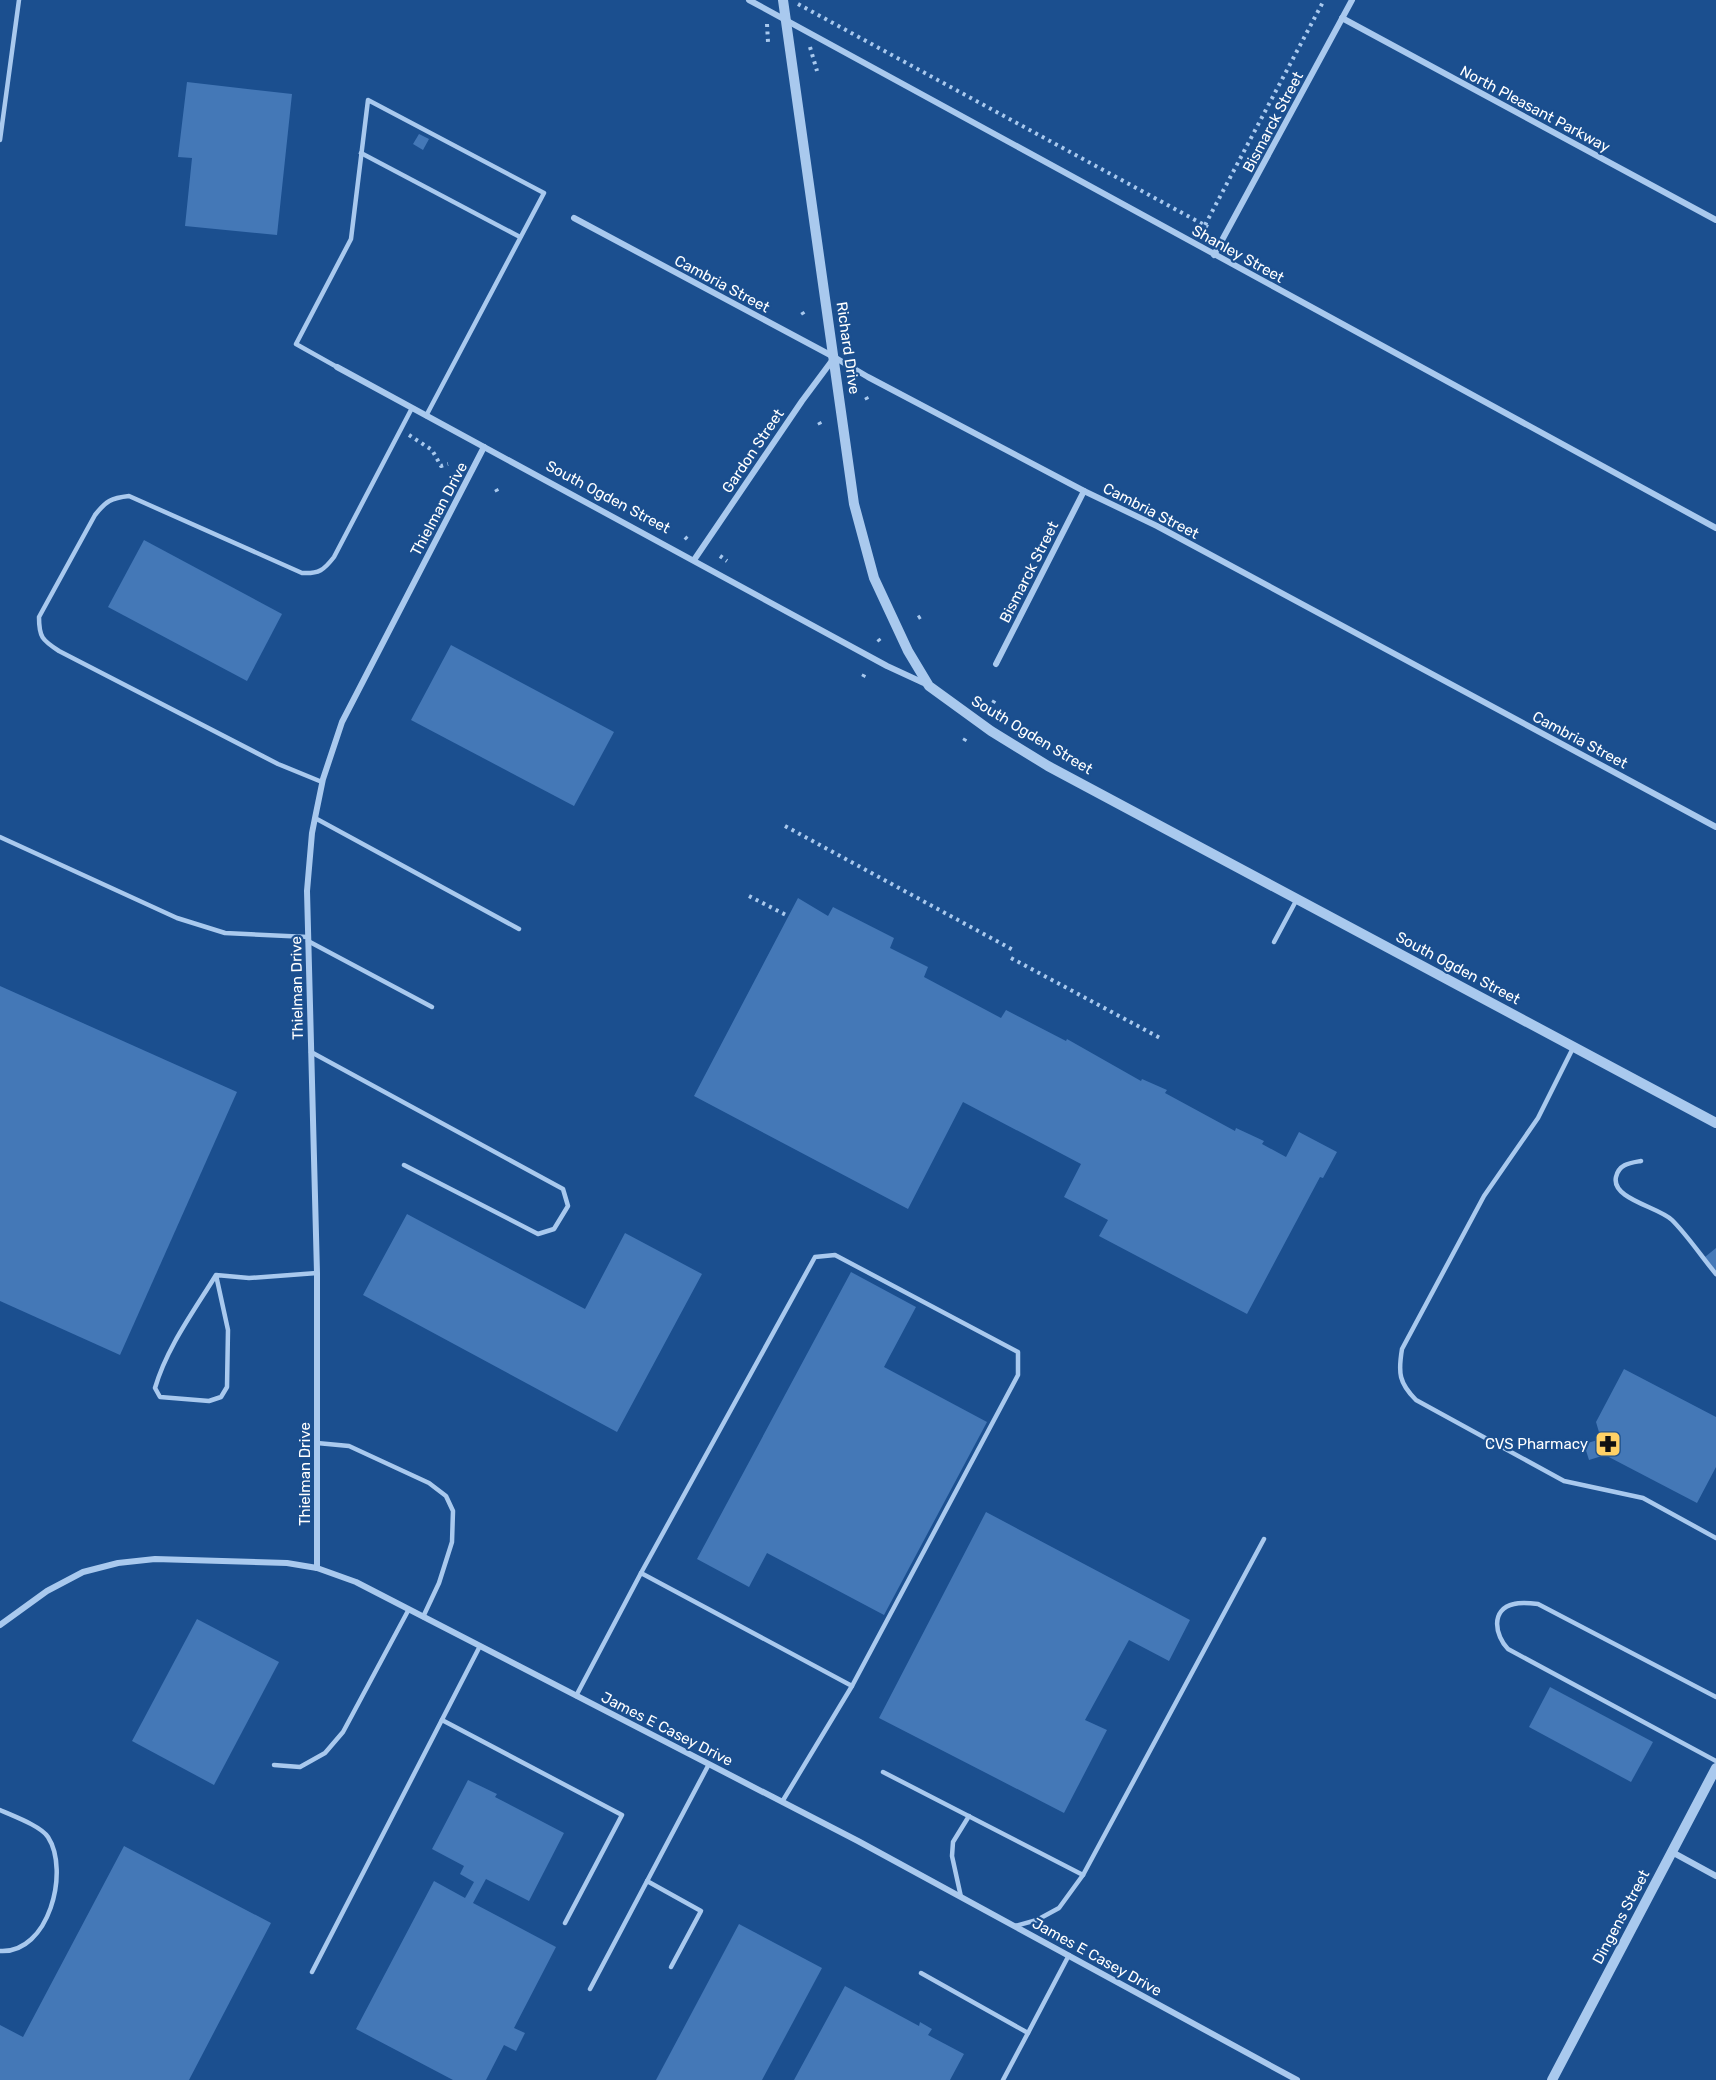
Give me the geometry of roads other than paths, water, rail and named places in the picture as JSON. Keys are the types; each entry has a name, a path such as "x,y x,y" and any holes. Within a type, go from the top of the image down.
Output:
{"street":[{"name":"Shanley Street","path":"749,0 1716,528"},
{"name":"Richard Drive","path":"783,0 854,504 874,578 908,651 929,686"},
{"name":"Bismarck Street","path":"1214,255 1352,0"},
{"name":"North Pleasant Parkway","path":"1342,18 1716,220"},
{"name":"Cambria Street","path":"574,218 868,377 1084,491 1157,526 1716,827"},
{"name":"Gardon Street","path":"694,560 834,357"},
{"name":"South Ogden Street","path":"337,367 880,662 929,686 991,731 1048,766 1716,1123"},
{"name":"Thielman Drive","path":"317,1568 316,1273 307,891 312,833 322,782 347,713 484,447"},
{"name":"Bismarck Street","path":"996,664 1084,491"},
{"name":"James E Casey Drive","path":"0,1625 47,1592 83,1572 118,1563 155,1559 287,1563 317,1568 356,1582 782,1802 1297,2080"},
{"name":"Dingens Street","path":"1552,2080 1716,1768"},
{"path":"1671,1852 1716,1876"}],"lane":[{"path":"0,140 19,0"},
{"path":"337,367 296,344 351,239 368,100 544,193 426,416"},
{"path":"361,153 520,237"},
{"path":"322,782 278,764 59,651 46,642 39,633 39,617 95,515 104,503 116,498 129,496 302,573 315,574 325,569 334,557 412,408"},
{"path":"315,818 519,929"},
{"path":"0,837 177,918 225,933 308,939 432,1007"},
{"path":"1274,942 1297,899"},
{"path":"1574,1046 1538,1118 1484,1196 1402,1349 1399,1365 1401,1379 1405,1389 1416,1400 1564,1480 1642,1498 1716,1538"},
{"path":"311,1052 563,1189 568,1206 554,1229 538,1234 404,1165"},
{"path":"1641,1161 1622,1166 1616,1176 1617,1189 1626,1196 1668,1216 1716,1274"},
{"path":"576,1696 814,1257 835,1255 1018,1352 1018,1375 852,1686 782,1802"},
{"path":"216,1275 249,1278 316,1273"},
{"path":"216,1275 228,1330 227,1387 221,1397 209,1401 160,1397 155,1388 160,1369 216,1275"},
{"path":"316,1443 349,1446 429,1483 446,1496 453,1511 452,1542 423,1617"},
{"path":"1015,1926 1037,1920 1059,1908 1083,1875 1264,1539"},
{"path":"641,1573 852,1686"},
{"path":"1716,1697 1538,1604 1514,1604 1504,1608 1497,1618 1500,1641 1508,1649 1716,1761"},
{"path":"274,1765 300,1767 326,1753 343,1732 409,1609"},
{"path":"312,1972 480,1646"},
{"path":"442,1720 622,1815 564,1923"},
{"path":"591,1989 709,1764"},
{"path":"883,1772 1083,1875"},
{"path":"0,1810 41,1830 48,1836 53,1849 57,1880 50,1914 40,1930 13,1950 0,1951"},
{"path":"961,1897 951,1856 953,1842 969,1816"},
{"path":"647,1881 701,1911 670,1967"},
{"path":"1003,2080 1069,1955"},
{"path":"921,1973 1028,2033"}],"place":[{"name":"CVS Pharmacy","path":"1608,1444"}]}
